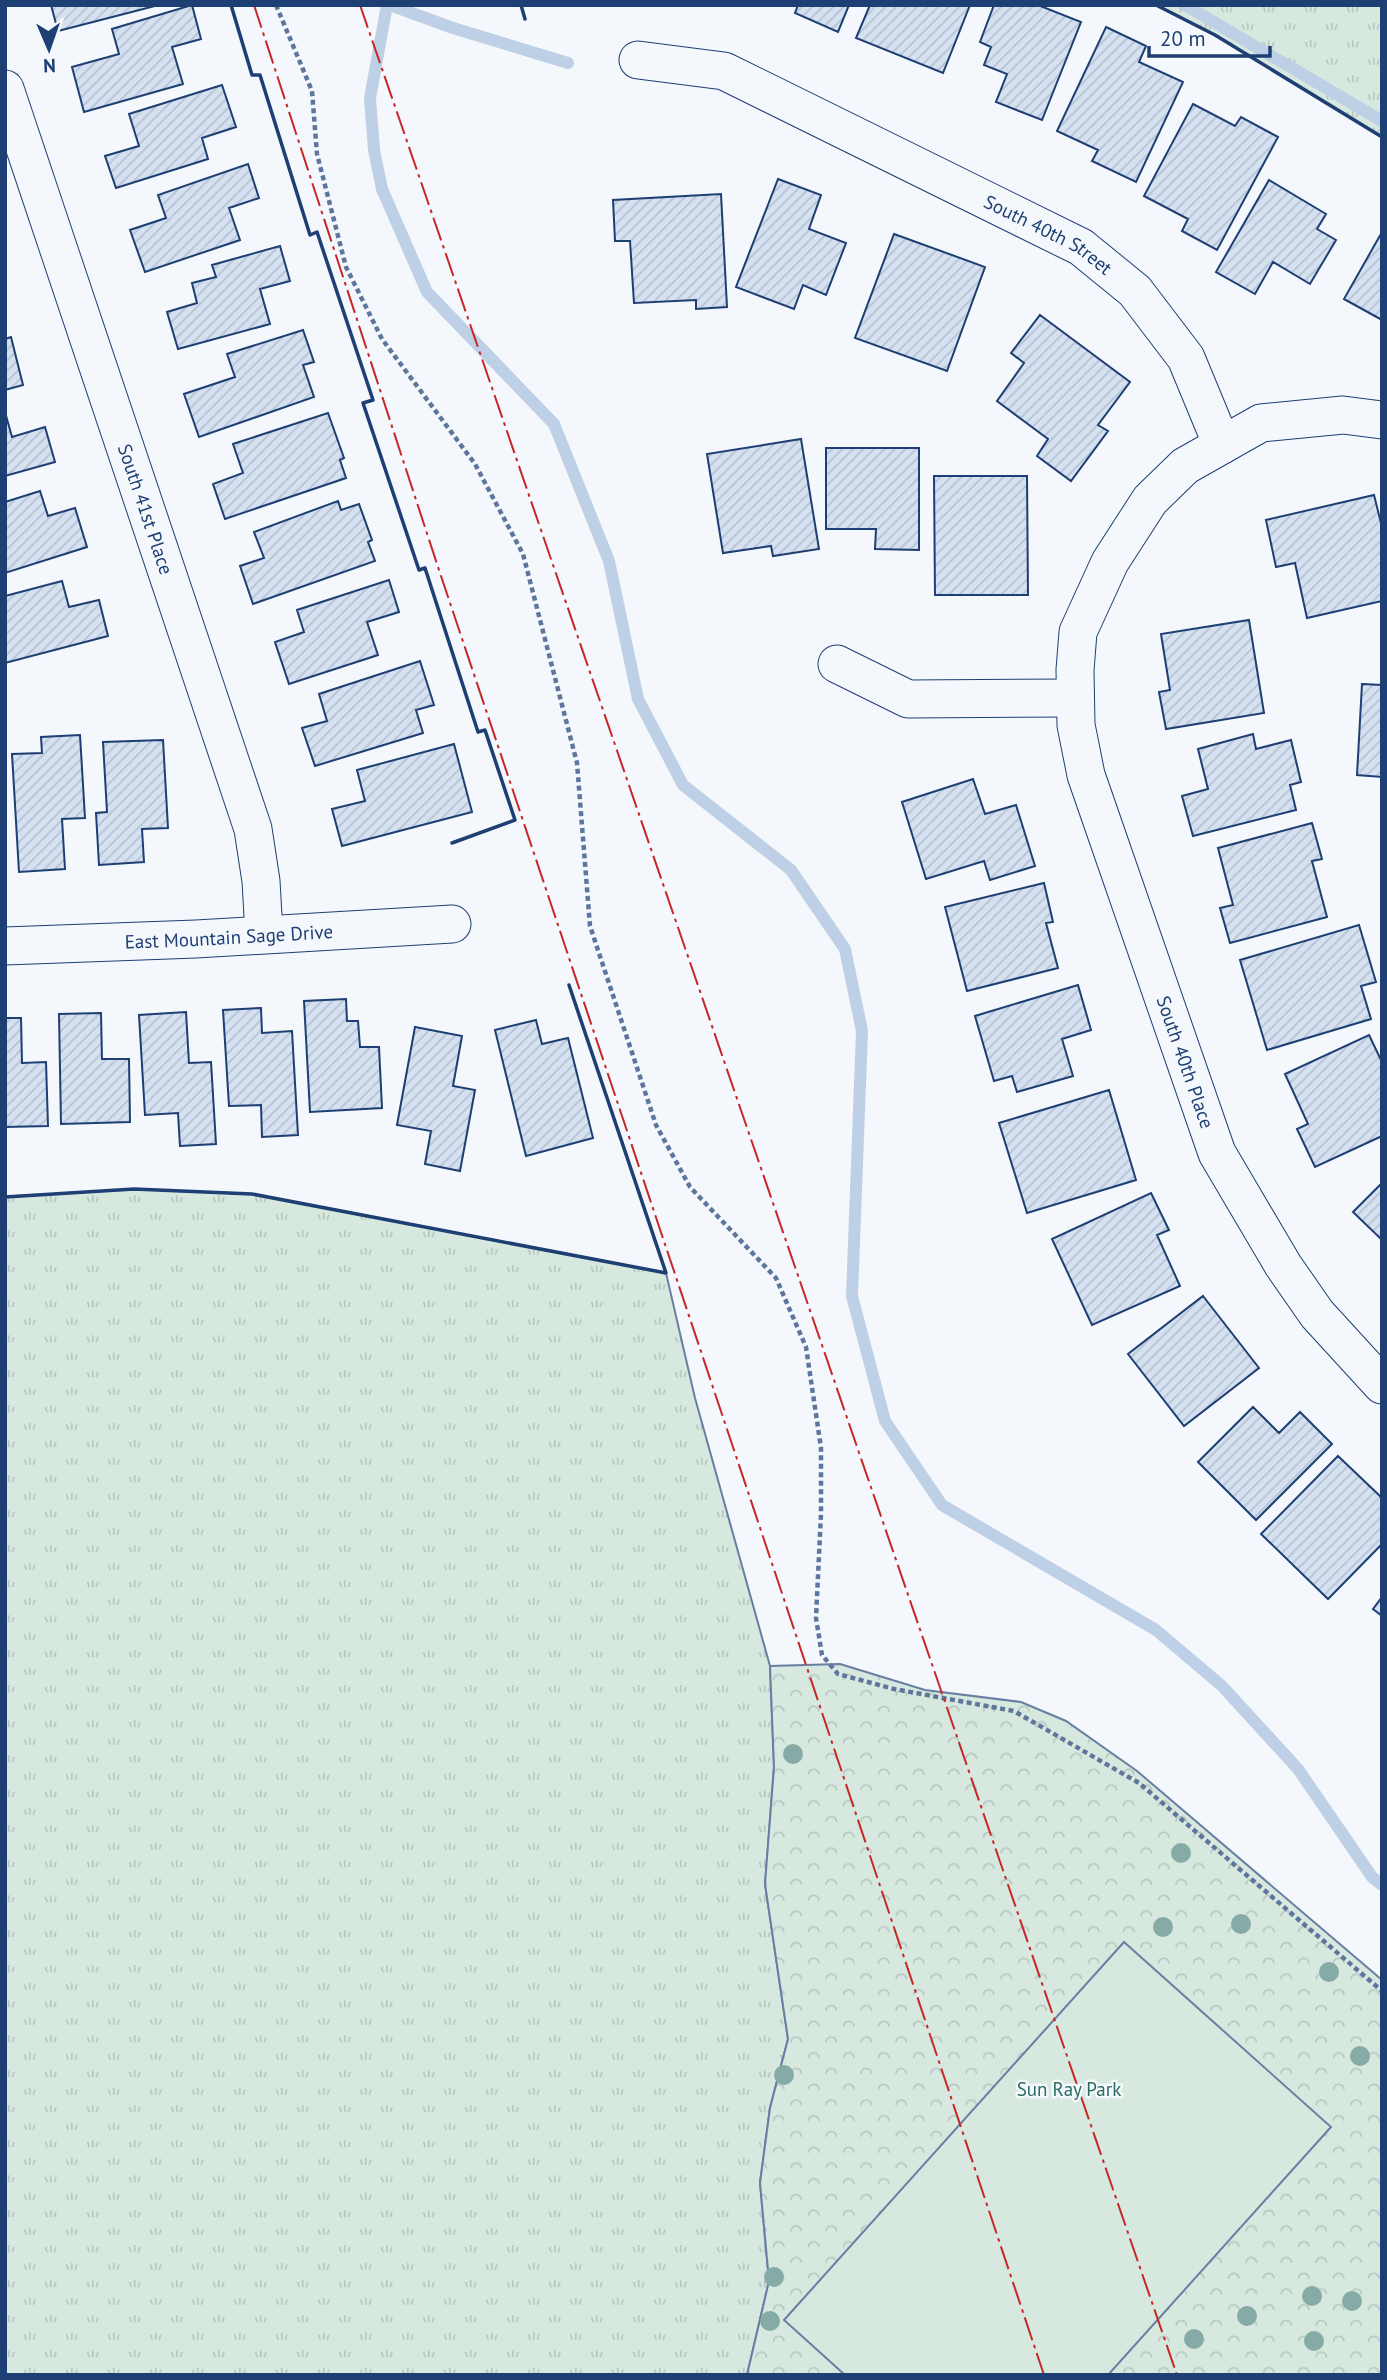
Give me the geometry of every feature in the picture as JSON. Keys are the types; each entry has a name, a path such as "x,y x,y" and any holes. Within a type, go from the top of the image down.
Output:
{"street":[{"name":"South 40th Street","path":"638,60 724,71 1081,247 1135,291 1186,358 1222,445"},
{"name":"South 41st Place","path":"5,89 253,829 261,881 264,934"},
{"path":"1222,445 1261,423 1343,415 1382,420"},
{"name":"South 40th Place","path":"1222,445 1185,466 1150,500 1110,562 1078,632 1076,725 1086,775 1217,1153 1283,1265 1317,1314 1382,1385"},
{"path":"836,664 908,699 1075,698"},
{"name":"East Mountain Sage Drive","path":"5,946 452,924"}],"path":[{"path":"276,5 312,91 317,154 346,267 382,339 475,464 523,554 577,763 590,926 656,1125 690,1186 776,1278 806,1347 821,1448 816,1618 822,1655 838,1674 894,1689 1014,1711 1139,1783 1382,1991"}],"green space":[{"path":"1156,5 1382,5 1382,137 1215,35"},
{"path":"134,1189 252,1194 666,1273 695,1398 770,1666 774,1767 765,1884 788,2039 770,2108 760,2183 769,2281 747,2375 5,2375 5,1197"},
{"name":"Sun Ray Park","path":"840,1664 925,1690 1021,1702 1066,1721 1137,1771 1382,1980 1382,2375 747,2375 769,2281 760,2183 770,2108 788,2039 765,1884 774,1767 770,1666"},
{"path":"1124,1942 1331,2127 1108,2375 845,2375 784,2320"}],"building":[{"path":"51,5 155,5 155,6 58,31"},
{"path":"192,5 201,39 172,47 183,84 84,112 72,67 119,54 112,29"},
{"path":"798,5 849,5 838,32 795,13"},
{"path":"870,5 970,5 943,73 856,38"},
{"path":"994,5 1038,5 1081,22 1042,120 996,102 1007,74 984,65 991,47 980,42"},
{"path":"1106,27 1146,46 1139,62 1183,82 1136,182 1092,161 1098,150 1057,131"},
{"path":"222,85 236,127 202,138 208,159 116,188 105,156 139,146 129,114"},
{"path":"1193,104 1235,126 1241,117 1278,137 1217,250 1182,231 1188,219 1144,196"},
{"path":"248,164 259,198 229,208 240,240 145,272 130,230 166,218 158,195"},
{"path":"778,179 821,195 809,229 846,243 826,295 803,285 794,309 736,287"},
{"path":"1269,180 1326,214 1317,229 1336,240 1310,284 1273,262 1255,294 1216,272"},
{"path":"721,194 727,307 696,309 696,300 634,303 630,241 615,241 613,200"},
{"path":"1382,232 1382,320 1344,299"},
{"path":"894,234 985,267 947,371 855,338"},
{"path":"280,246 290,281 260,289 270,324 178,349 167,312 197,303 192,283 216,277 212,265"},
{"path":"1040,315 1130,382 1098,425 1108,431 1071,481 1037,456 1048,439 997,401 1024,363 1011,353"},
{"path":"303,330 314,362 303,365 314,397 199,437 184,394 235,377 227,354"},
{"path":"11,337 23,385 5,390 5,339"},
{"path":"5,412 12,437 45,427 55,462 5,476"},
{"path":"328,413 344,458 340,460 346,478 225,519 213,484 243,473 233,444"},
{"path":"801,439 819,549 773,556 771,546 723,553 707,454"},
{"path":"826,448 919,448 919,550 875,549 876,529 826,529"},
{"path":"934,476 1027,476 1028,595 935,595"},
{"path":"40,491 48,516 75,508 87,547 5,573 5,502"},
{"path":"1374,495 1382,527 1382,601 1307,618 1295,563 1276,567 1266,520"},
{"path":"338,501 341,510 359,504 372,540 368,542 375,561 253,604 240,566 264,558 254,532"},
{"path":"389,580 399,612 367,622 378,655 289,684 275,642 304,632 297,610"},
{"path":"62,581 69,607 99,600 108,636 5,663 5,596"},
{"path":"1249,620 1264,713 1166,729 1159,692 1170,690 1161,634"},
{"path":"420,661 434,705 416,710 423,733 315,766 302,728 327,721 319,694"},
{"path":"1362,684 1382,685 1382,777 1357,775"},
{"path":"1253,734 1256,749 1291,740 1301,782 1290,785 1296,810 1193,836 1182,796 1208,789 1198,749"},
{"path":"80,735 85,818 62,819 65,869 19,872 12,754 42,753 41,737"},
{"path":"163,740 168,828 142,829 144,862 99,865 96,813 107,812 103,742"},
{"path":"454,744 472,812 342,846 332,809 365,801 357,770"},
{"path":"973,779 985,814 1016,805 1035,866 990,880 984,861 926,879 902,802"},
{"path":"1312,823 1322,859 1312,861 1327,917 1230,943 1220,908 1233,905 1218,848"},
{"path":"1044,883 1053,922 1046,923 1058,968 967,991 945,907"},
{"path":"1359,925 1376,982 1361,986 1371,1019 1267,1050 1240,960"},
{"path":"1078,985 1091,1030 1062,1039 1073,1076 1017,1092 1012,1076 994,1081 975,1016"},
{"path":"346,999 347,1021 358,1021 360,1047 379,1047 382,1108 310,1112 304,1001"},
{"path":"261,1008 262,1033 292,1031 298,1135 262,1137 261,1105 229,1106 223,1010"},
{"path":"186,1012 189,1063 211,1062 216,1144 180,1146 178,1113 145,1115 139,1015"},
{"path":"101,1013 102,1059 129,1059 130,1122 61,1124 59,1014"},
{"path":"5,1018 21,1018 22,1063 46,1062 48,1126 5,1127"},
{"path":"536,1020 542,1044 568,1038 593,1138 526,1156 495,1030"},
{"path":"415,1027 462,1036 453,1086 475,1090 460,1171 425,1164 431,1131 397,1125"},
{"path":"1369,1035 1382,1062 1382,1136 1315,1167 1297,1129 1308,1124 1285,1074"},
{"path":"1109,1090 1136,1180 1027,1213 999,1123"},
{"path":"1382,1183 1382,1240 1353,1212"},
{"path":"1151,1193 1169,1230 1157,1235 1180,1286 1092,1325 1052,1239"},
{"path":"1203,1296 1259,1368 1184,1426 1128,1354"},
{"path":"1253,1407 1279,1433 1300,1412 1332,1444 1256,1520 1198,1462"},
{"path":"1338,1456 1382,1498 1382,1544 1328,1599 1261,1534"},
{"path":"1382,1597 1382,1616 1373,1609"}],"waterway":[{"path":"387,5 370,98 374,150 382,189 427,292 554,424 609,561 638,699 683,785 791,870 845,949 862,1031 852,1296 885,1421 942,1505 1156,1630 1222,1686 1298,1769 1372,1877 1382,1885"},
{"path":"390,5 453,28 568,63"},
{"path":"1185,5 1382,121"}],"wall":[{"path":"231,5 252,75 260,75 310,235 317,232 373,400 363,403 419,570 425,568 478,732 485,730 515,820 452,843"},
{"path":"521,5 525,19"},
{"path":"1156,5 1215,35 1382,137"},
{"path":"5,1197 134,1189 252,1194 666,1273 569,985"}],"power":[{"path":"254,5 438,567 1044,2375"},
{"path":"360,5 1177,2375"}]}
